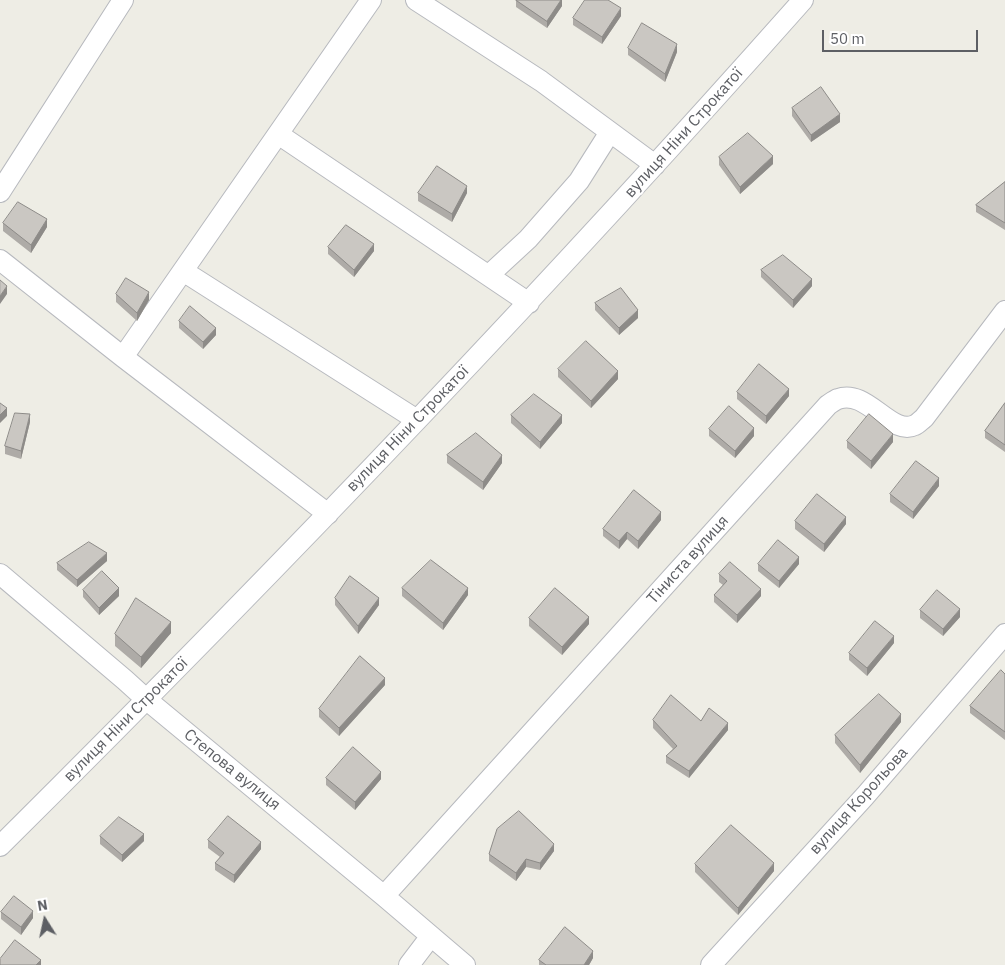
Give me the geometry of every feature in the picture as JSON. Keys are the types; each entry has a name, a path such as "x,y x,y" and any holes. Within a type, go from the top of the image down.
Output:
{"street":[{"path":"0,192 123,0"},
{"path":"123,357 372,0"},
{"path":"416,0 541,81 655,165"},
{"name":"вулиця Ніни Строкатої","path":"0,846 147,700 418,420 694,124 803,0"},
{"path":"490,275 528,239 579,181 610,132"},
{"path":"278,134 529,303"},
{"path":"0,260 328,514"},
{"path":"183,271 418,420"},
{"name":"Тіниста вулиця","path":"384,896 828,405 839,398 852,397 866,403 903,427 914,426 924,418 1005,311"},
{"name":"Степова вулиця","path":"0,574 147,700 465,965"},
{"name":"вулиця Корольова","path":"711,965 865,796 1005,634"},
{"path":"409,965 431,936"}],"building":[{"path":"516,0 561,0 547,21"},
{"path":"585,0 608,0 621,8 602,37 573,18"},
{"path":"642,23 677,44 665,74 628,48"},
{"path":"821,87 840,114 811,135 792,108"},
{"path":"748,133 773,156 740,187 719,157"},
{"path":"437,166 467,186 452,214 418,193"},
{"path":"1005,182 1005,223 976,205"},
{"path":"18,202 47,219 31,245 3,223"},
{"path":"346,225 374,244 354,270 328,247"},
{"path":"783,255 812,279 793,300 761,270"},
{"path":"126,278 149,292 137,313 116,294"},
{"path":"0,280 7,286 0,296"},
{"path":"621,288 638,310 619,328 595,303"},
{"path":"190,306 216,328 203,342 179,321"},
{"path":"586,341 618,371 591,401 558,369"},
{"path":"759,364 789,389 766,416 737,392"},
{"path":"534,394 562,415 540,442 511,415"},
{"path":"0,403 7,408 0,415"},
{"path":"1005,403 1005,445 985,431"},
{"path":"729,406 754,428 735,451 709,429"},
{"path":"15,413 30,414 21,451 5,446"},
{"path":"869,414 893,434 871,461 847,441"},
{"path":"476,433 502,455 483,482 447,455"},
{"path":"916,461 939,478 913,512 890,494"},
{"path":"634,490 661,512 638,541 627,532 619,541 603,529"},
{"path":"817,494 846,517 824,544 795,521"},
{"path":"778,540 799,557 779,581 758,564"},
{"path":"89,542 107,553 77,580 57,563"},
{"path":"431,560 468,588 443,623 402,588"},
{"path":"730,562 761,589 737,615 714,595 727,581 719,574"},
{"path":"102,571 119,588 99,608 83,590"},
{"path":"350,576 379,598 358,626 335,598"},
{"path":"555,588 589,617 562,647 529,618"},
{"path":"937,590 960,609 943,629 920,610"},
{"path":"136,598 171,622 141,657 115,634"},
{"path":"875,621 894,636 867,668 849,653"},
{"path":"360,656 385,678 339,728 319,709"},
{"path":"1001,670 1005,674 1005,732 970,706"},
{"path":"879,694 901,714 860,765 835,735"},
{"path":"671,695 701,721 709,708 728,723 689,771 666,756 677,746 653,720"},
{"path":"353,747 381,772 355,802 326,778"},
{"path":"519,811 554,844 540,863 526,859 516,873 489,854 497,829"},
{"path":"228,816 261,842 234,875 215,863 224,853 208,840"},
{"path":"119,817 144,834 122,855 100,836"},
{"path":"731,825 774,863 738,908 695,864"},
{"path":"14,896 33,911 21,927 1,912"},
{"path":"565,927 593,951 584,965 546,965 539,960"},
{"path":"15,940 41,960 36,965 0,965 0,959"}]}
